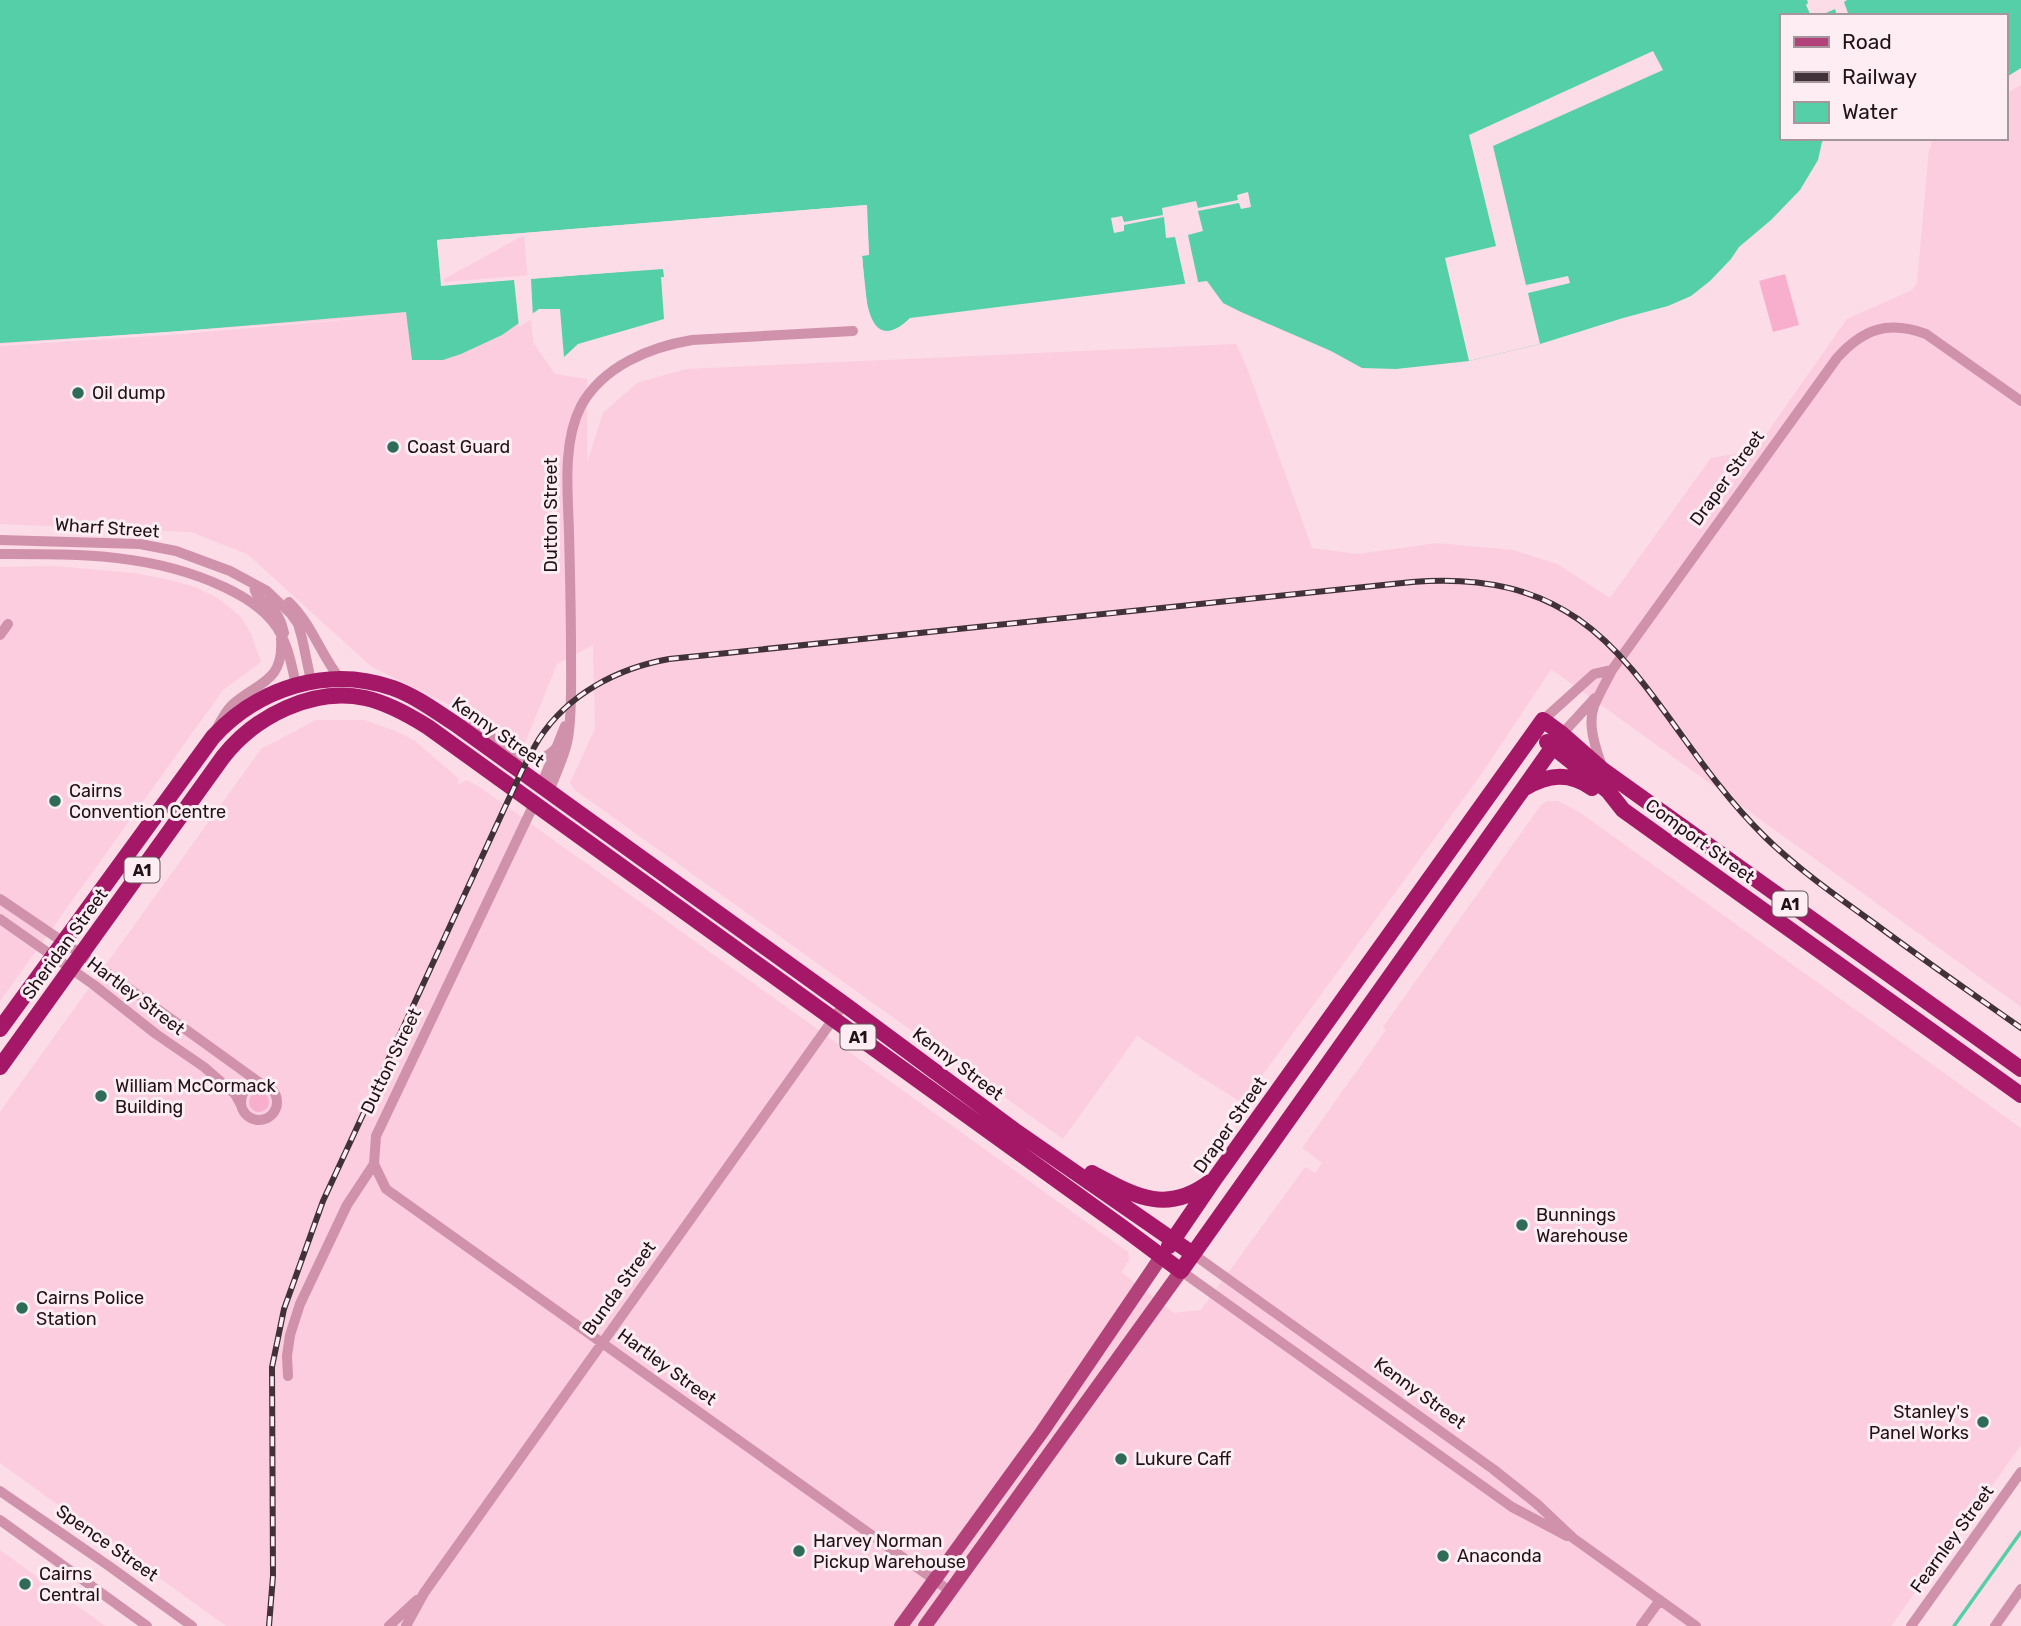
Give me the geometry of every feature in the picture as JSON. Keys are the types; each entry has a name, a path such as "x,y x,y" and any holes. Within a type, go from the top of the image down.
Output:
{"highway":[{"name":"Kenny Street","path":"304,683 340,679 366,681 393,688 454,723 1014,1130 1193,1254"},
{"path":"304,683 308,700"},
{"name":"Sheridan Street","path":"0,1029 213,737 228,721 256,702 275,692 304,683"},
{"name":"Kenny Street","path":"308,700 331,696 366,698 392,707 428,727 1181,1271"},
{"name":"Sheridan Street","path":"0,1067 230,748 263,720 308,700"},
{"name":"Comport Street","path":"1539,726 2021,1069"},
{"name":"Draper Street","path":"1161,1257 1539,726"},
{"name":"Comport Street","path":"1558,741 1608,791 1623,810 2021,1095"},
{"name":"Draper Street","path":"1181,1271 1558,741"},
{"path":"1523,789 1558,775 1575,778 1623,810"},
{"name":"Dutton Street","path":"534,804 545,789"},
{"path":"1014,1130 1124,1191 1146,1199 1162,1201 1190,1194 1216,1177"}],"main road":[{"name":"Draper Street","path":"901,1626 1042,1432 1161,1257"},
{"name":"Draper Street","path":"925,1626 1181,1271"}],"street":[{"name":"Draper Street","path":"1603,770 1594,744 1592,719 1594,707 1612,670 1837,358 1851,343 1861,336 1887,327 1926,334 2021,401"},
{"name":"Dutton Street","path":"545,789 567,743 571,682 569,461 574,424 590,393 617,368 638,356 673,343 853,331"},
{"name":"Wharf Street","path":"0,540 122,543 156,547 194,557 230,571 279,601 298,624 304,644 304,683"},
{"path":"156,547 221,575 228,580 233,591"},
{"name":"Wharf Street","path":"0,554 131,559 199,576 233,591 265,613 280,633 304,683"},
{"path":"255,584 257,595 280,620 289,656"},
{"path":"255,584 281,596 296,609 340,679"},
{"path":"0,635 8,624"},
{"path":"213,737 230,707 275,673 281,651 280,633"},
{"name":"Draper Street","path":"1539,726 1594,674 1612,670"},
{"name":"Draper Street","path":"1558,741 1604,688"},
{"name":"Dutton Street","path":"545,789 555,749 570,710"},
{"path":"454,723 484,732 514,754 525,757 544,757 555,749"},
{"name":"Dutton Street","path":"288,1376 290,1335 308,1284 348,1205 374,1164 376,1136 534,804"},
{"name":"Hartley Street","path":"0,899 81,954 212,1050 260,1083 272,1088 277,1105 275,1111 265,1119 248,1116 235,1094 216,1078 0,919"},
{"name":"Bunda Street","path":"406,1626 424,1593 844,1004"},
{"path":"212,1050 218,1066 216,1078"},
{"path":"241,1105 245,1090 260,1083"},
{"name":"Hartley Street","path":"374,1164 386,1189 950,1591"},
{"name":"Kenny Street","path":"1193,1254 1493,1469 1537,1504 1573,1538 1696,1626"},
{"name":"Kenny Street","path":"1181,1271 1512,1507 1573,1538"},
{"name":"Fearnley Street","path":"1910,1626 2021,1472"},
{"name":"Spence Street","path":"0,1491 192,1626"},
{"path":"0,1520 147,1626"},
{"path":"1995,1626 2021,1589"},
{"name":"Bunda Street","path":"388,1626 424,1593"},
{"path":"1641,1626 1660,1600"}],"shaded area":[{"path":"2021,85 2021,1007 1551,669 1482,773 1242,1103 1137,1036 1063,1139 575,790 570,783 595,729 593,645 557,664 524,745 485,722 372,667 247,554 191,532 0,524 0,330 406,300 524,235 533,342 555,374 587,379 587,462 603,413 637,383 686,369 1236,344 1312,548 1358,554 1437,543 1513,550 1557,564 1610,598 1711,458 1755,450 1847,319 1912,290 1917,283 1932,140 2007,140 2007,93"},
{"path":"1785,274 1799,325 1773,332 1759,281"},
{"path":"56,566 133,573 195,587 219,599 240,616 251,634 261,662 223,690 0,1001 0,567"},
{"path":"316,720 364,720 415,741 459,779 457,785 467,780 481,788 1128,1252 1129,1260 1121,1272 1174,1313 1201,1310 1305,1167 1315,1173 1322,1163 1302,1148 1386,1030 1383,1027 1541,805 1547,801 1558,801 1579,812 2021,1128 2021,1445 1891,1626 226,1626 0,1463 0,1112 261,749"},
{"path":"259,1092 266,1095 269,1102 266,1109 259,1112 252,1109 249,1102 252,1095"},
{"name":"Cairns Central","path":"0,1550 105,1626 0,1626"}],"water":[{"path":"0,0 2021,0 2021,68 2007,77 2007,14 1780,14 1780,140 1824,140 1818,160 1800,190 1771,220 1739,247 1710,281 1691,296 1668,306 1540,344 1469,361 1396,369 1362,368 1331,351 1223,303 1207,281 910,318 895,329 884,331 875,325 866,298 862,255 869,254 866,205 437,240 442,285 663,269 664,277 661,277 664,319 578,344 564,357 560,309 539,309 502,335 443,360 412,360 406,312 0,343"}],"pier":[{"path":"1807,0 1847,0 1844,2 1848,14 1836,14 1835,9 1824,14 1810,14 1806,5"},
{"path":"1653,51 1663,70 1493,146 1526,285 1568,276 1570,283 1528,293 1540,344 1469,361 1445,258 1496,246 1469,135"},
{"path":"1248,192 1251,207 1241,209 1239,203 1198,211 1203,231 1188,235 1199,286 1186,287 1175,237 1166,238 1164,217 1124,225 1124,231 1114,233 1111,218 1122,216 1124,222 1163,215 1162,208 1196,201 1198,208 1238,200 1237,195"},
{"path":"867,205 869,255 862,256 867,304 863,304 859,255 866,251 863,209 441,243 444,282 662,265 666,268 531,279 533,318 519,327 514,280 441,286 437,240"},
{"path":"403,315 170,335 0,346 0,344"}],"waterway":[{"path":"1954,1626 2021,1532"}],"railway":[{"path":"269,1626 273,1576 272,1367 284,1309 323,1201 534,747 551,723 579,696 631,669 669,659 1412,582 1483,583 1539,598 1584,624 1622,658 1723,791 1765,837 1834,895 2021,1028"}],"place":[{"name":"Oil dump","path":"78,393"},
{"name":"Coast Guard","path":"393,447"},
{"name":"Cairns Convention Centre","path":"55,801"},
{"name":"William McCormack Building","path":"101,1096"},
{"name":"Bunnings Warehouse","path":"1522,1225"},
{"name":"Cairns Police Station","path":"22,1308"},
{"name":"Stanley's Panel Works","path":"1983,1422"},
{"name":"Lukure Caff","path":"1121,1459"},
{"name":"Harvey Norman Pickup Warehouse","path":"799,1551"},
{"name":"Anaconda","path":"1443,1556"},
{"name":"Cairns Central","path":"25,1584"}]}
